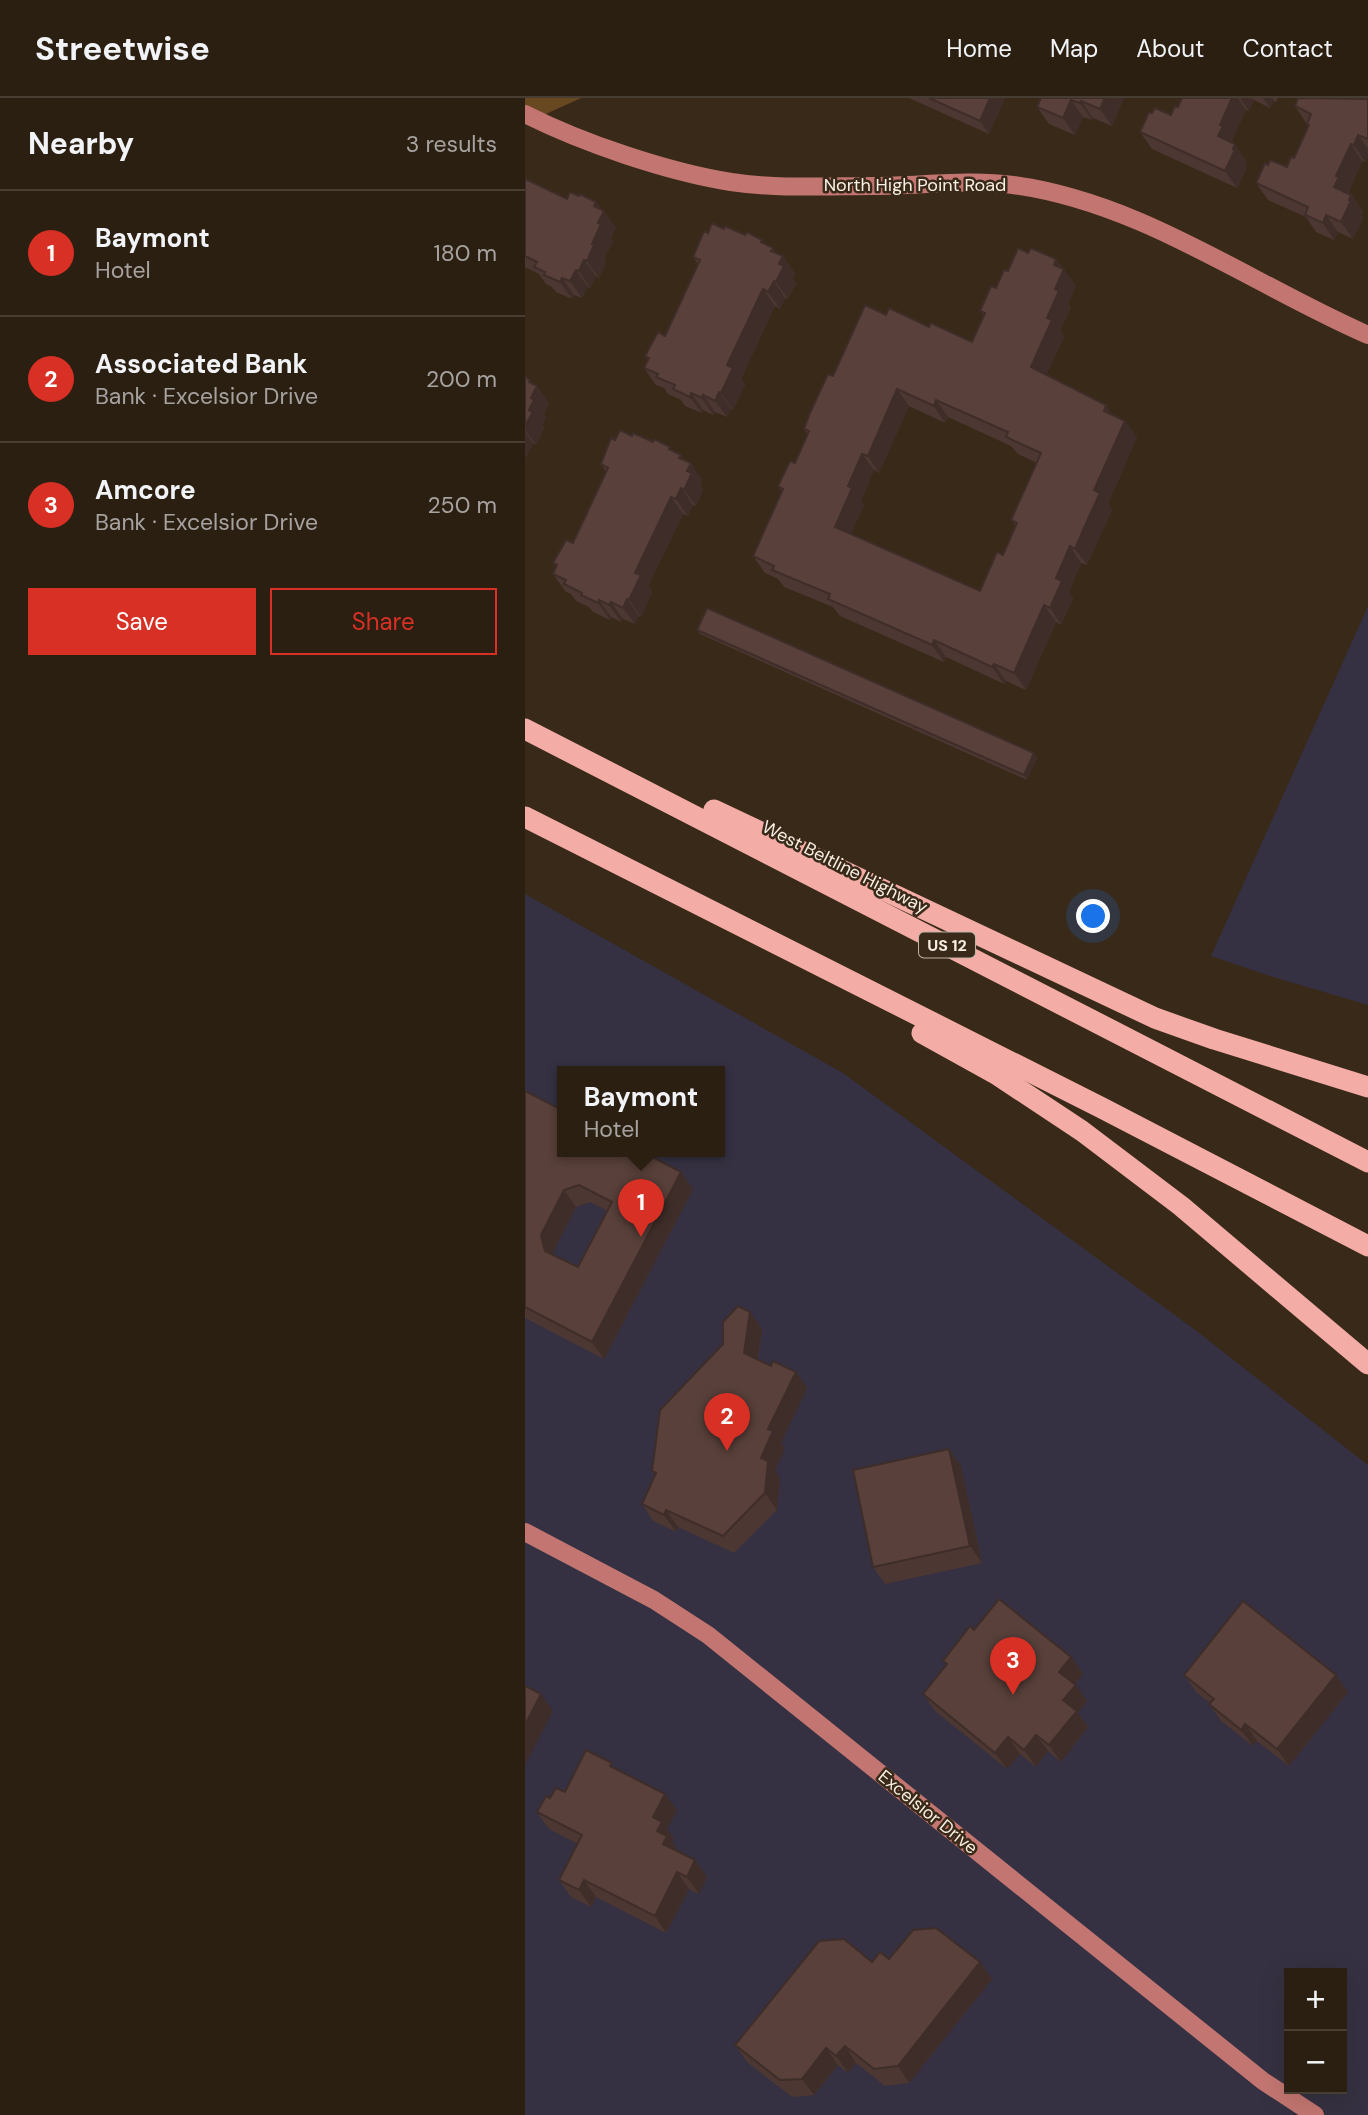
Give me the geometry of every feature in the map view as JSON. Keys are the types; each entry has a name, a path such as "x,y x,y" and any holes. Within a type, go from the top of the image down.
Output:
{"highway":[{"name":"West Beltline Highway","path":"525,729 1368,1162"},
{"path":"547,739 643,776 1156,1018 1368,1087"},
{"path":"525,817 1102,1108 1368,1247"},
{"path":"708,910 795,963 996,1074 1082,1131 1181,1206 1368,1364"}],"street":[{"name":"North High Point Road","path":"525,114 642,160 732,182 864,186 1011,185 1077,198 1167,235 1368,335"},
{"name":"Excelsior Drive","path":"525,1532 654,1600 708,1635 1263,2081 1315,2115"}],"shaded area":[{"path":"525,98 581,98 535,119 525,114"},
{"path":"1368,606 1368,1005 1211,956"},
{"path":"525,894 843,1073 1194,1329 1368,1465 1368,2115 525,2115"}],"building":[{"path":"929,98 990,98 980,121"},
{"path":"1041,98 1105,98 1100,109 1071,100 1063,118 1037,107"},
{"path":"1182,98 1232,98 1218,136 1235,144 1225,171 1140,132 1149,112 1152,113 1155,108 1171,115"},
{"path":"1298,98 1368,99 1368,139 1358,135 1336,176 1339,177 1334,187 1351,195 1341,222 1326,215 1323,223 1305,215 1308,207 1256,183 1265,163 1268,165 1270,160 1287,167 1291,157 1294,158 1311,114 1295,106"},
{"path":"525,179 567,199 570,192 579,196 580,194 596,202 594,206 604,211 587,261 584,260 570,281 562,278 560,282 544,275 545,272 534,267 537,262 525,256"},
{"path":"712,223 745,235 747,232 762,240 761,242 773,248 771,251 783,256 779,264 784,266 768,292 763,289 727,365 733,368 715,401 691,393 690,397 673,389 675,385 656,377 658,374 644,368 649,358 645,356 658,332 665,336 700,260 693,257 704,231 708,233"},
{"path":"1018,248 1028,253 1031,248 1056,259 1054,265 1064,269 1055,289 1059,291 1047,318 1052,320 1031,367 1106,405 1104,411 1125,421 1094,490 1100,493 1075,549 1070,546 1056,578 1062,581 1050,608 1044,605 1014,673 994,664 992,667 934,640 932,645 828,599 830,594 772,570 774,566 753,556 783,489 778,486 790,461 795,463 809,431 804,429 810,413 828,374 833,376 865,305 886,315 889,308 929,327 931,323 972,342 985,313 980,311 991,286 996,288 1004,270 1008,271","holes":["897,389 934,406 936,400 1008,432 1006,437 1041,453 1011,520 1017,523 1003,555 997,552 980,591 835,527 852,488 848,486 862,454 868,456"]},
{"path":"525,377 537,386 529,410 533,412 525,426"},
{"path":"620,430 653,442 654,439 670,447 669,449 681,455 679,458 691,463 687,471 692,473 684,490 681,488 676,499 671,497 635,573 641,575 623,608 611,602 609,605 599,600 598,603 581,595 582,593 564,584 566,580 553,574 557,565 553,563 566,540 573,543 608,468 601,464 611,438 615,440"},
{"path":"707,608 1034,753 1024,775 697,630"},
{"path":"525,1091 557,1107 557,1157 652,1157 681,1172 592,1342 525,1307","holes":["579,1185 612,1202 578,1267 545,1251 541,1235 564,1190"]},
{"path":"738,1306 750,1312 744,1353 771,1366 773,1361 796,1372 768,1429 773,1431 761,1458 768,1461 765,1493 723,1536 666,1510 664,1515 642,1504 656,1473 652,1471 660,1410 723,1344 723,1322"},
{"path":"949,1449 970,1546 873,1567 853,1470"},
{"path":"999,1599 1071,1657 1059,1672 1076,1685 1063,1700 1077,1711 1049,1745 1036,1735 1024,1750 1008,1737 995,1753 923,1694 947,1664 943,1661 970,1626 974,1630"},
{"path":"1243,1601 1336,1675 1277,1749 1245,1724 1241,1730 1209,1704 1214,1699 1184,1675"},
{"path":"525,1686 541,1694 525,1725"},
{"path":"586,1750 612,1763 610,1766 665,1794 653,1817 662,1822 657,1831 667,1836 663,1844 695,1860 687,1877 677,1872 655,1916 584,1880 579,1890 559,1880 582,1835 537,1812 546,1796 550,1798 556,1788 565,1792"},
{"path":"936,1928 980,1962 898,2066 874,2069 845,2046 836,2056 826,2048 802,2079 780,2080 735,2045 819,1941 844,1939 872,1962 880,1952 889,1959 913,1930"}],"place":[{"name":"Baymont","path":"641,1237"},
{"name":"Associated Bank","path":"727,1451"},
{"name":"Amcore","path":"1013,1695"}]}
